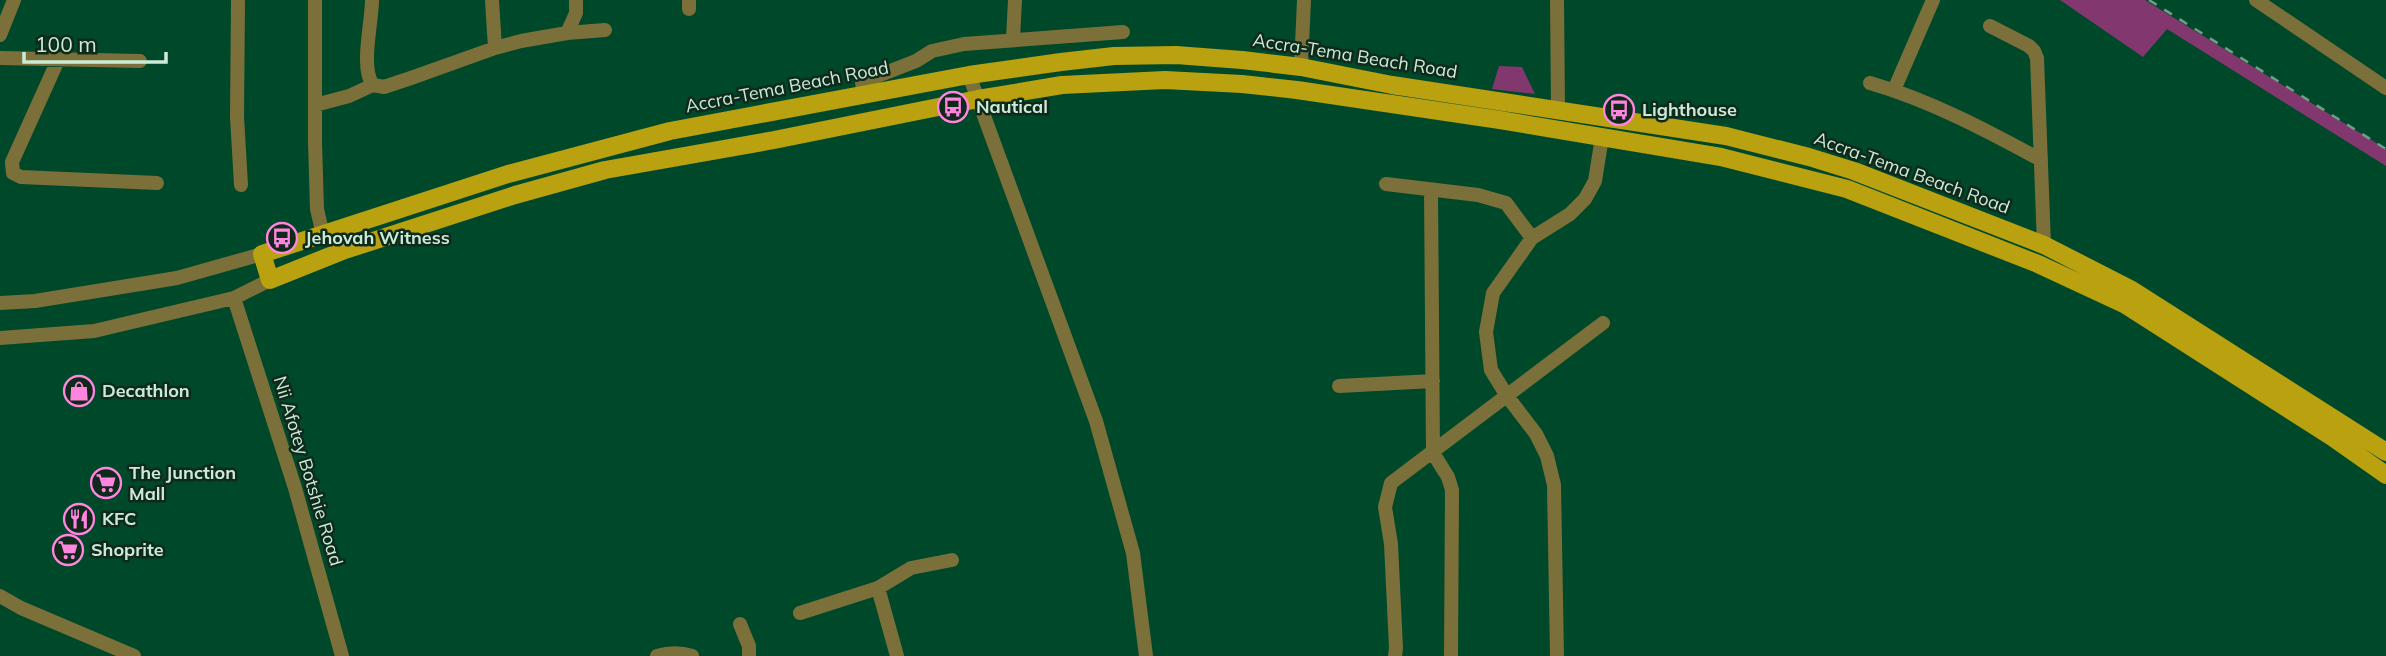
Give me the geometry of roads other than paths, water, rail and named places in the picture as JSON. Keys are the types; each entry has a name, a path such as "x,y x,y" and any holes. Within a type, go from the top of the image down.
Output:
{"main road":[{"name":"Accra-Tema Beach Road","path":"262,254 508,174 670,131 969,75 1114,56 1176,55 1242,60 1301,67 1392,85 1727,136 1854,171 2044,245 2133,290 2386,452"},
{"path":"1297,90 1301,67"},
{"path":"262,254 270,280 345,250 515,195 605,170 1062,85 1165,80 1297,90 1721,158 1835,186 2038,264 2124,304 2386,475"}],"street":[{"path":"0,35 14,0"},
{"path":"238,0 237,117 241,185"},
{"path":"315,0 317,209 323,234"},
{"path":"372,0 367,66 368,78 373,85"},
{"path":"492,0 495,48"},
{"path":"567,33 576,13 576,0"},
{"path":"1013,39 1016,0"},
{"path":"1301,67 1304,0"},
{"path":"1557,0 1558,109"},
{"path":"1894,90 1933,0"},
{"path":"2256,0 2386,88"},
{"path":"1990,26 2035,51 2044,245"},
{"path":"314,105 349,96 373,85 384,87 495,48 530,39 605,30"},
{"path":"864,94 862,82 916,61 932,51 964,44 1013,39 1123,32"},
{"path":"0,58 140,61"},
{"path":"58,60 12,162 13,173 21,177 157,183"},
{"path":"969,75 1096,421 1133,553 1146,656"},
{"path":"1870,83 1894,90 1991,133 2041,160"},
{"path":"1557,656 1554,485 1547,456 1536,434 1491,370 1487,353 1488,313 1493,293 1532,238 1570,214 1585,199 1595,181 1602,137"},
{"path":"1386,184 1478,195 1506,203 1532,238"},
{"path":"1431,191 1433,453 1448,477 1452,490 1451,656"},
{"path":"0,303 35,301 177,278 262,254"},
{"path":"0,338 93,331 234,298 270,280"},
{"name":"Nii Afotey Botshie Road","path":"234,298 295,488 342,656"},
{"path":"1395,656 1391,544 1385,507 1391,483 1604,323"},
{"path":"1339,386 1433,380"},
{"path":"800,613 878,588 911,568 952,560"},
{"path":"878,588 897,656"},
{"path":"0,596 114,652 134,656"},
{"path":"740,624 749,646 749,656"},
{"path":"657,656 675,653 692,656"}],"railway":[{"path":"2149,0 2386,149"}],"place":[{"name":"Nautical","path":"953,107"},
{"name":"Lighthouse","path":"1619,110"},
{"name":"Jehovah Witness","path":"282,238"},
{"name":"Decathlon","path":"79,391"},
{"name":"The Junction Mall","path":"106,483"},
{"name":"KFC","path":"79,519"},
{"name":"Shoprite","path":"68,550"}]}
